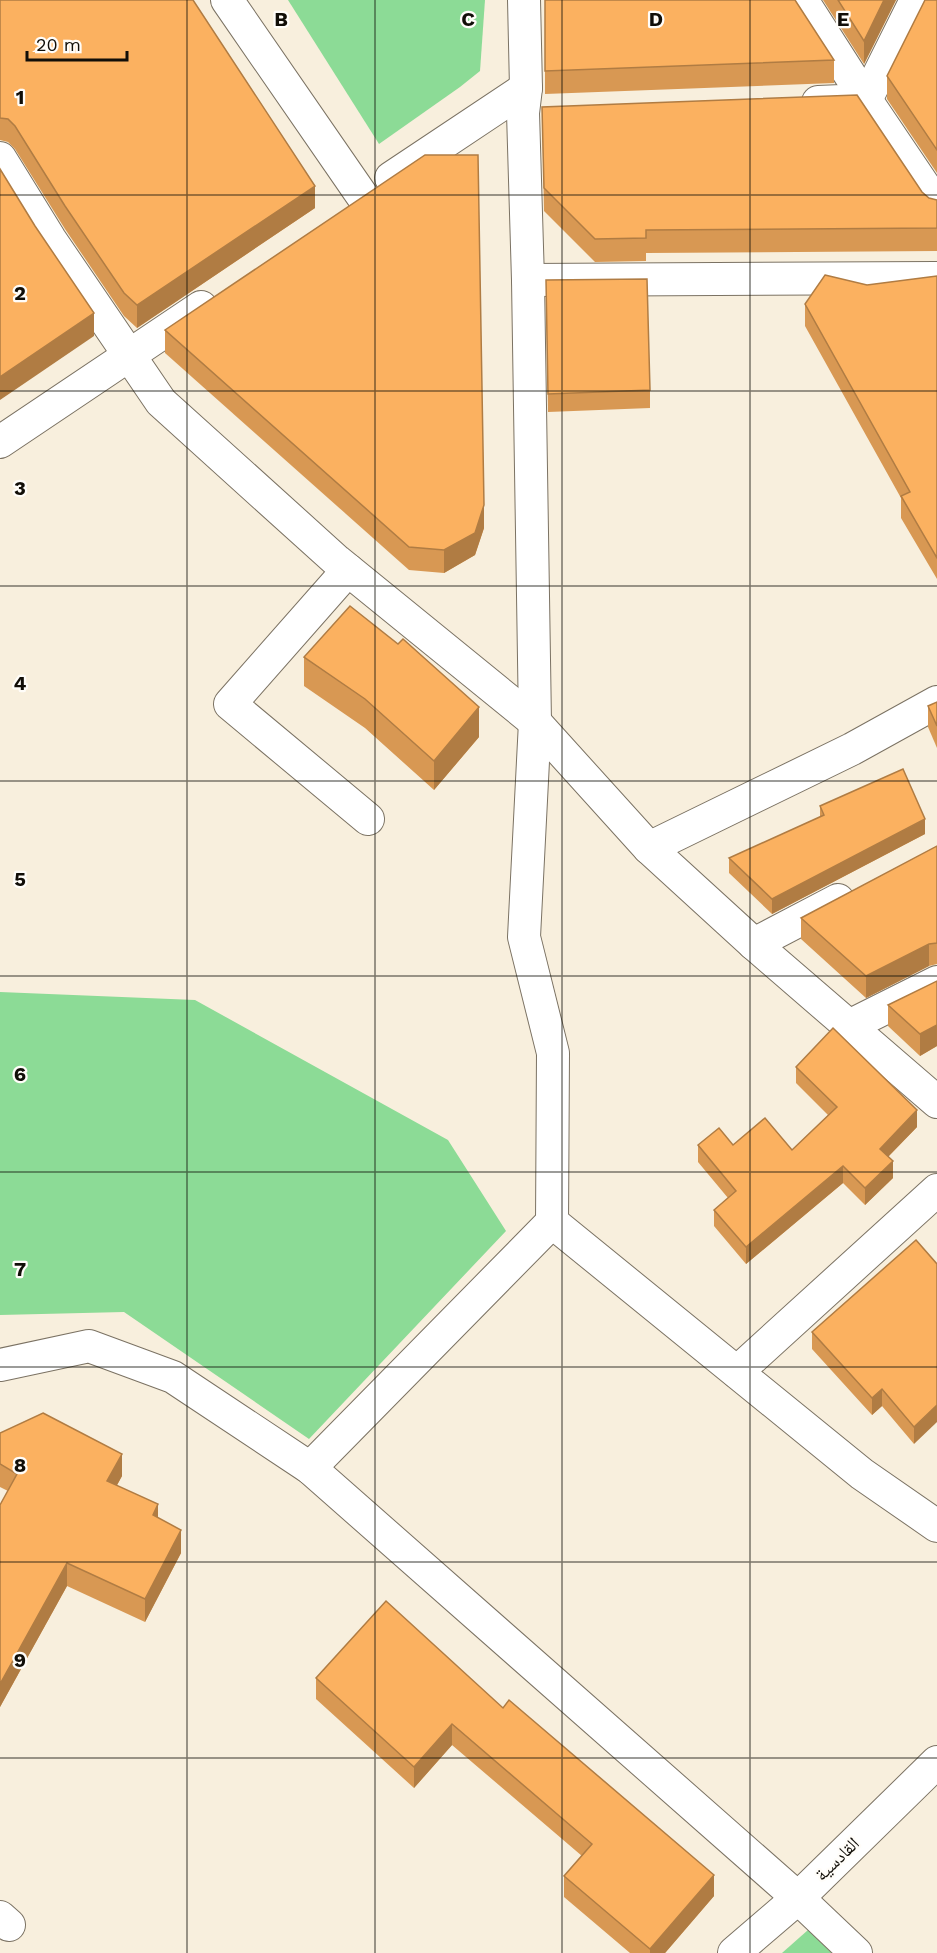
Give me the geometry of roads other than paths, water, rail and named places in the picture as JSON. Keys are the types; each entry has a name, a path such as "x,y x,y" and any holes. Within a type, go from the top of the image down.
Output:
{"street":[{"path":"227,0 353,204 532,104"},
{"path":"310,1468 552,1222 553,1053 524,938 535,722 528,280 532,104 524,0"},
{"path":"802,0 937,205"},
{"path":"866,100 916,0"},
{"path":"795,103 866,100"},
{"path":"0,158 50,239 161,402 348,570 535,722 649,848 754,944 937,1102"},
{"path":"528,280 937,278"},
{"path":"0,442 227,290"},
{"path":"348,570 230,704 368,819"},
{"path":"649,848 852,749 937,702"},
{"path":"754,944 866,885"},
{"path":"849,1026 937,982"},
{"path":"737,1372 937,1190"},
{"path":"552,1222 862,1474 937,1526"},
{"path":"0,1365 89,1346 173,1377 310,1468 798,1898 856,1953"},
{"name":"القادسية","path":"734,1953 798,1898 937,1762"}]}
